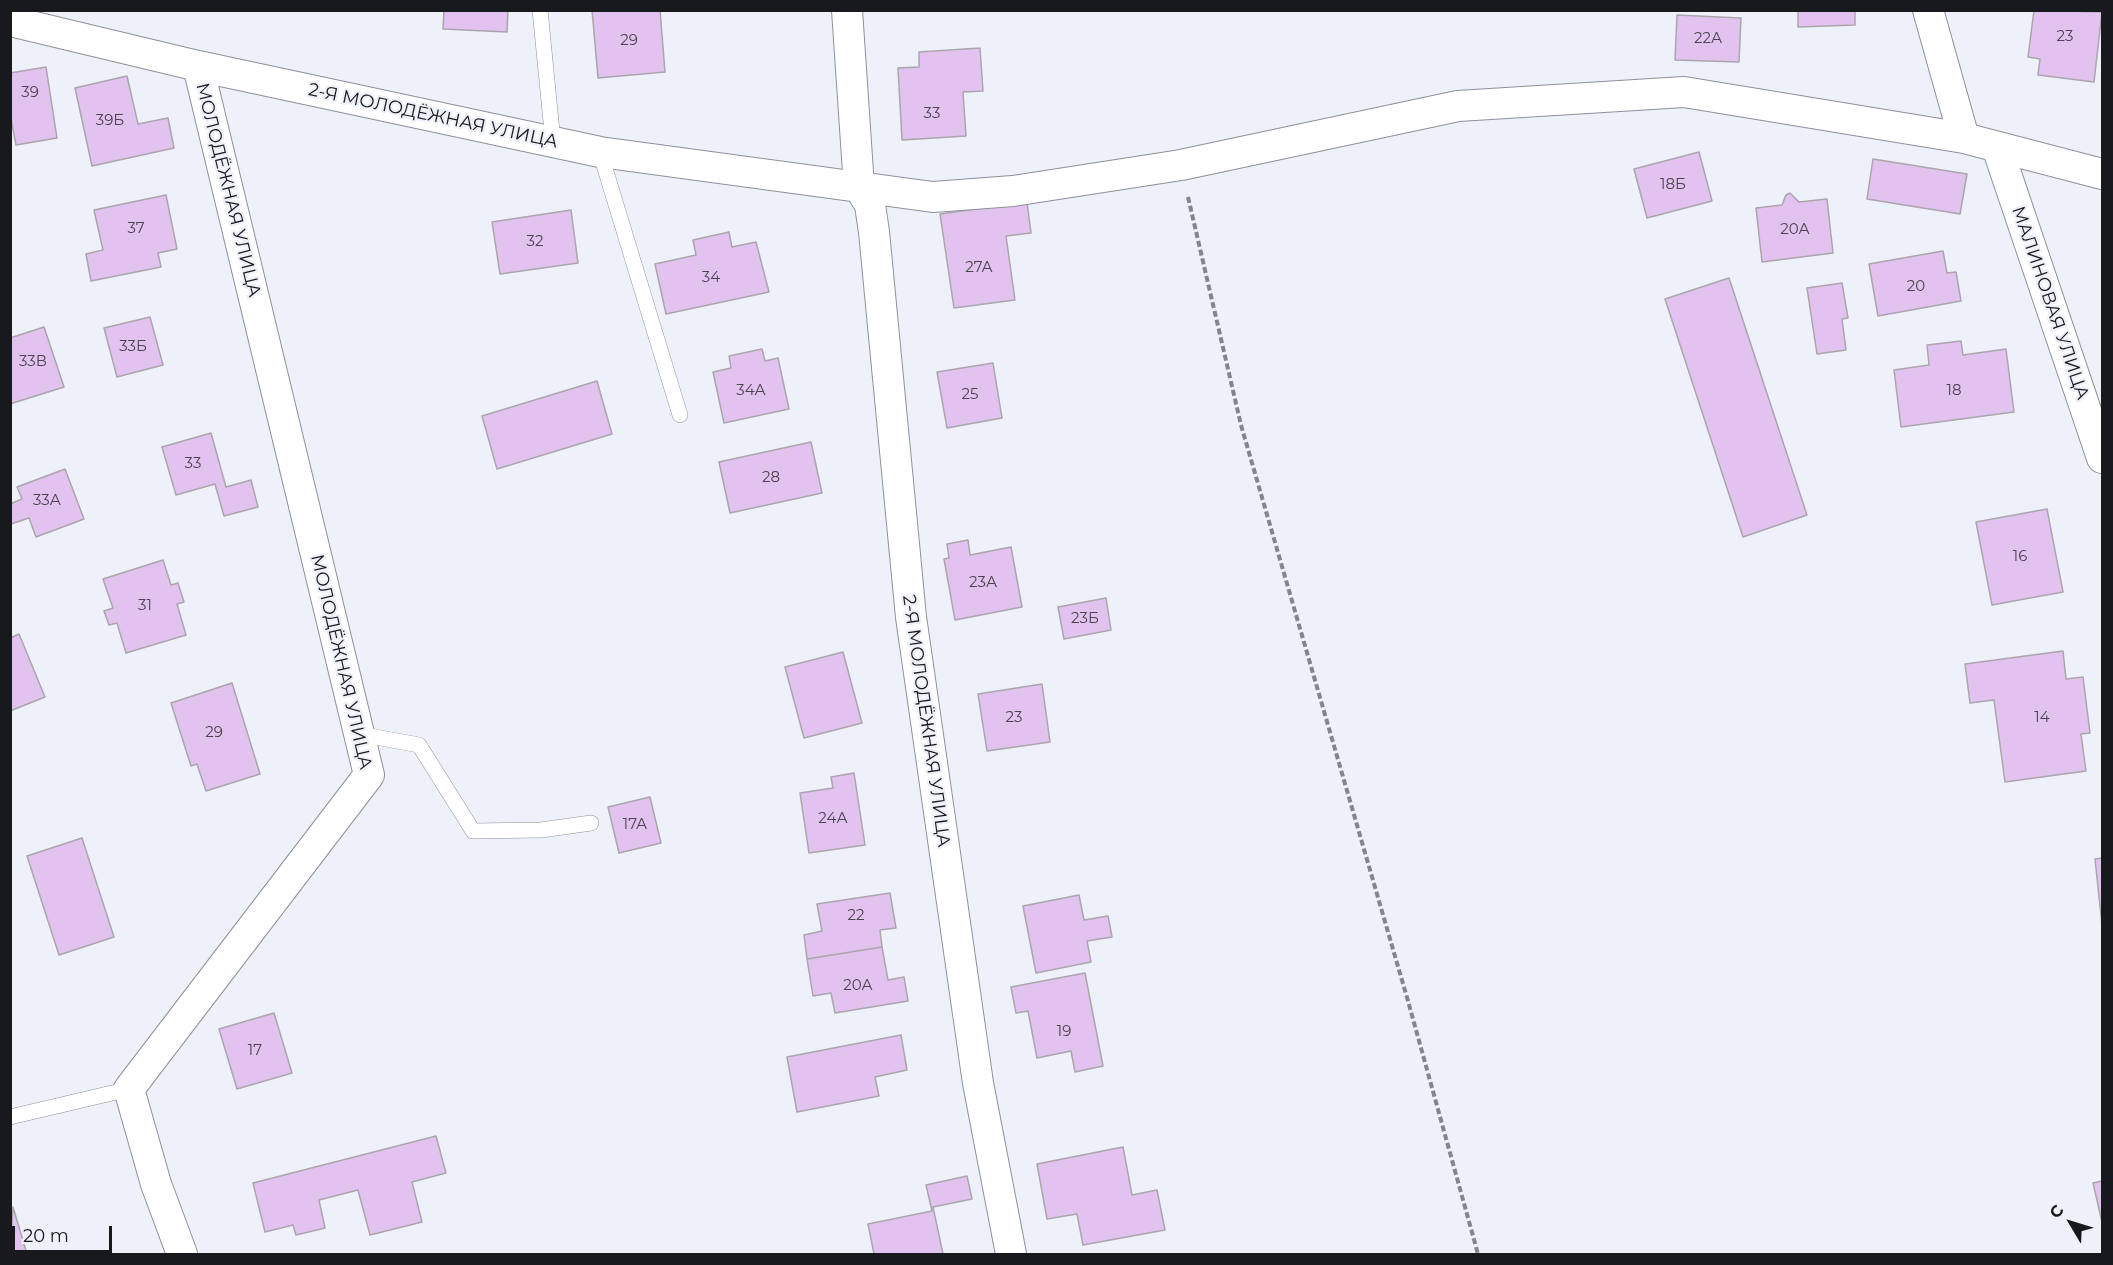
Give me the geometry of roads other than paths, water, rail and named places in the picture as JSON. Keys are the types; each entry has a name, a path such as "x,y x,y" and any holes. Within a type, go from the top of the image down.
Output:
{"street":[{"name":"2-Я МОЛОДЁЖНАЯ УЛИЦА","path":"847,10 859,188 870,205 874,232 909,605 978,1083 1011,1254"},
{"path":"1928,10 1964,138"},
{"name":"2-Я МОЛОДЁЖНАЯ УЛИЦА","path":"10,21 75,23 198,66 600,152 859,188"},
{"name":"МОЛОДЁЖНАЯ УЛИЦА","path":"129,1089 369,774 198,66"},
{"path":"859,188 933,196 1013,191 1181,165 1458,106 1684,92 1964,138 2103,174"},
{"name":"МАЛИНОВАЯ УЛИЦА","path":"1997,147 2103,458"},
{"path":"129,1089 156,1185 182,1254"}],"lane":[{"path":"540,10 553,142"},
{"path":"600,152 680,415"},
{"path":"359,734 420,744 473,831 542,830 591,823"},
{"path":"10,1118 129,1089"}]}
